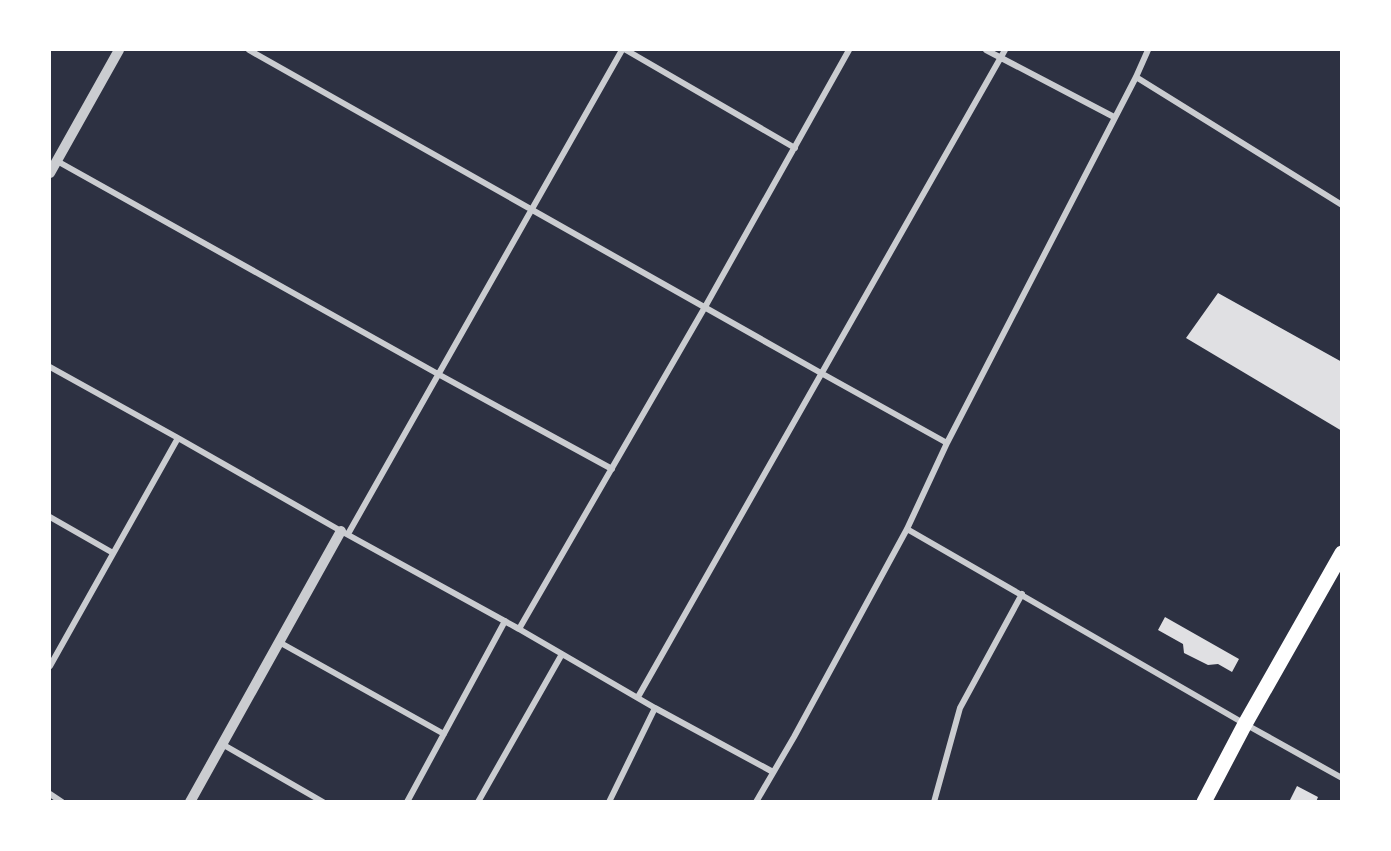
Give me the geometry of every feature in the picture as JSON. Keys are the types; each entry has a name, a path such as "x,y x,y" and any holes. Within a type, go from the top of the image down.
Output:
{"main road":[{"path":"1204,801 1341,553"}],"street":[{"path":"50,173 119,50"},
{"path":"249,50 947,443"},
{"path":"190,801 279,642 438,374 622,50"},
{"path":"626,50 795,148"},
{"path":"519,629 705,307 849,50"},
{"path":"986,50 1114,117"},
{"path":"638,697 1005,50"},
{"path":"756,801 794,737 907,529 947,443 1148,50"},
{"path":"1136,77 1341,206"},
{"path":"56,160 612,469"},
{"path":"50,367 505,621 655,708 773,771"},
{"path":"50,666 178,438"},
{"path":"50,517 113,553"},
{"path":"907,529 1341,777"},
{"path":"934,801 960,708 1022,594"},
{"path":"407,801 505,621"},
{"path":"279,642 444,734"},
{"path":"478,801 562,654"},
{"path":"609,801 655,708"},
{"path":"222,744 323,801"},
{"path":"50,794 62,801"}],"building":[{"path":"1218,293 1342,362 1342,431 1186,338"},
{"path":"1165,617 1239,659 1232,672 1218,664 1208,665 1184,653 1183,644 1158,630"},
{"path":"1297,786 1318,797 1316,802 1289,802"}]}
